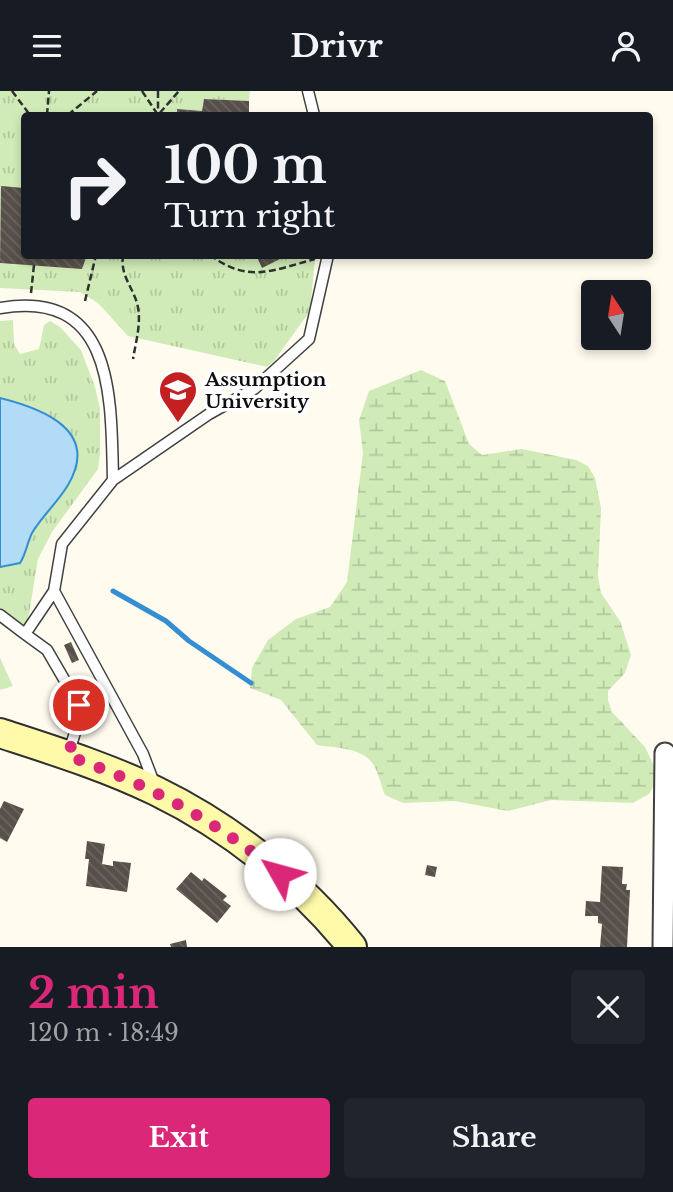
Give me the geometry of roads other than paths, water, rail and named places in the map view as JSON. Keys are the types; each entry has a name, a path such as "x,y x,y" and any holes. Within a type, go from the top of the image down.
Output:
{"main road":[{"path":"0,733 157,791 268,863 317,907 352,947"}],"street":[{"path":"663,947 665,753"}],"lane":[{"path":"308,91 313,112"},
{"path":"25,634 54,591 62,544 113,479 209,414 254,389 309,339 327,259"},
{"path":"0,308 30,305 53,308 73,317 99,354 110,405 113,479"},
{"path":"54,591 143,754 157,791"},
{"path":"0,615 47,650 79,705 80,716 68,756"}],"water":[{"path":"0,398 49,416 62,425 72,437 77,450 76,466 68,485 32,533 20,563 0,567"}],"waterway":[{"path":"113,591 166,621 189,641 251,683"}],"place":[{"name":"Assumption University","path":"178,424"}]}
